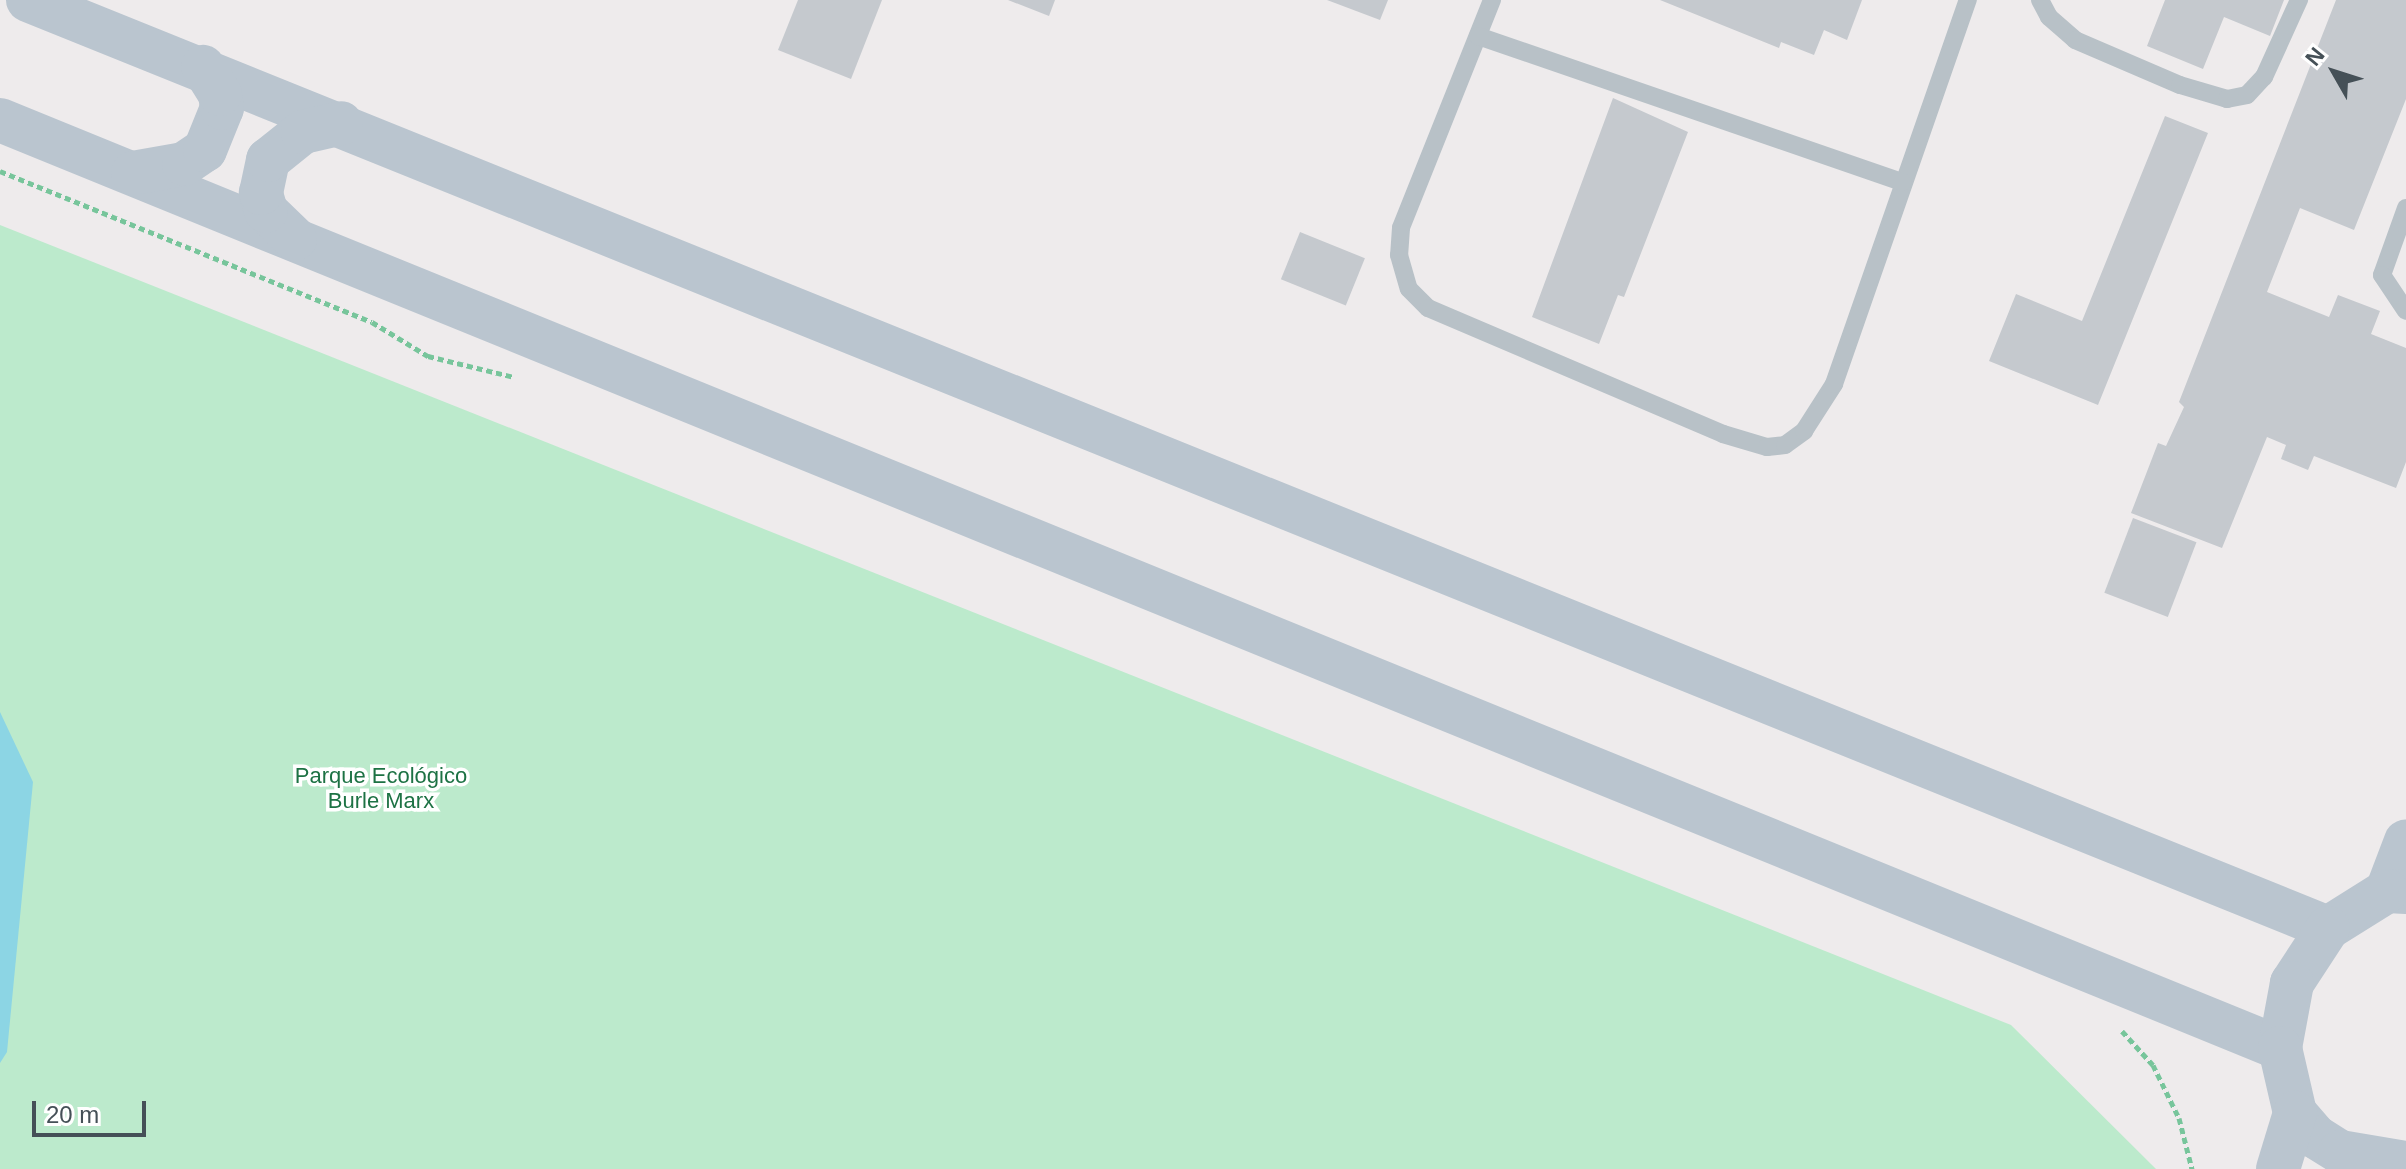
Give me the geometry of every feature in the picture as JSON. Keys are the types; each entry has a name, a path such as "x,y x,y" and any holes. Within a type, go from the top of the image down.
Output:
{"street":[{"path":"28,0 203,67 2328,928"},
{"path":"133,173 184,164 205,150 222,108 220,94 203,67"},
{"path":"0,120 2280,1048"},
{"path":"306,247 266,211 263,176 268,160 303,132 341,123"},
{"path":"2406,841 2396,892 2328,928 2292,983 2280,1048 2295,1113 2316,1137 2340,1152 2406,1166"},
{"path":"2278,1169 2295,1113"}],"lane":[{"path":"1492,0 1401,228 1399,255 1409,289 1428,308 1741,441 1785,445 1820,410 1834,384 1968,0"},
{"path":"2040,0 2049,17 2075,40 2180,85 2227,99 2247,95 2264,77 2299,0"},
{"path":"1478,36 1903,182"},
{"path":"2406,208 2382,275 2406,311"}],"green space":[{"name":"Parque Ecológico Burle Marx","path":"0,225 2011,1025 2156,1169 0,1169"}],"water":[{"path":"0,712 33,782 7,1052 0,1063"}],"building":[{"path":"798,0 882,0 851,79 778,50"},
{"path":"1008,0 1055,0 1049,16"},
{"path":"1327,0 1388,0 1380,20"},
{"path":"1660,0 1862,0 1847,40 1824,30 1814,55 1781,42 1779,48"},
{"path":"2165,0 2284,0 2270,36 2224,17 2203,69 2147,46"},
{"path":"2336,0 2406,0 2406,99 2354,230 2300,208 2267,292 2329,317 2338,295 2380,311 2371,334 2406,348 2406,462 2396,488 2314,456 2308,470 2281,459 2286,445 2267,437 2222,548 2131,513 2158,443 2166,446 2184,407 2179,402"},
{"path":"1613,98 1688,132 1624,297 1618,295 1599,344 1532,317"},
{"path":"2165,116 2208,133 2098,405 1989,361 2016,294 2082,321"},
{"path":"1300,232 1365,258 1346,306 1281,279"},
{"path":"2133,518 2196,542 2168,617 2104,593"}]}
